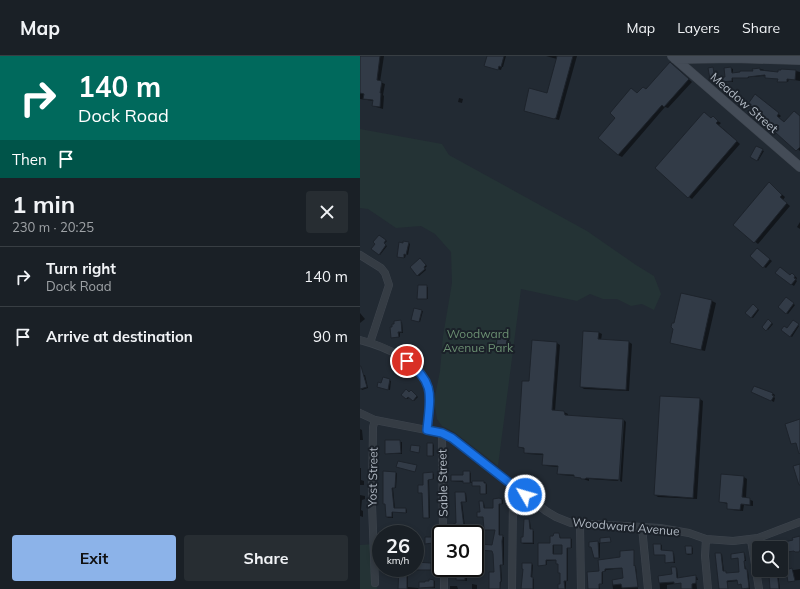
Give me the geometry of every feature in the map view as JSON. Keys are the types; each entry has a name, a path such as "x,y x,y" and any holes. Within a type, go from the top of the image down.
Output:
{"main road":[{"path":"674,57 800,60"},
{"name":"Meadow Street","path":"674,57 798,162"}],"street":[{"path":"360,255 381,268 385,273 389,285 370,343"},
{"path":"360,340 397,354 424,376 429,388 427,430"},
{"name":"Woodward Avenue","path":"360,413 375,420 442,433 452,438 556,517 571,523 660,528 689,533 706,539 733,541 751,540 800,522"},
{"name":"Yost Street","path":"375,420 373,427 372,505 375,583"},
{"name":"Sable Street","path":"442,433 443,525"},
{"path":"512,589 512,498 515,487"},
{"path":"580,524 581,589"},
{"path":"642,527 648,589"},
{"path":"706,539 705,556 708,589"},
{"path":"751,540 759,589"},
{"path":"444,577 444,589"}],"green space":[{"name":"Woodward Avenue Park","path":"360,129 442,144 449,155 587,231 654,276 661,294 654,310 642,304 631,306 617,299 603,299 590,294 577,301 521,289 498,466 454,432 442,426 437,419 434,401 440,371 443,336 452,283 451,252 435,234 421,226 396,228 368,209 360,208"},
{"path":"372,544 372,577 376,577 377,589 360,589 360,545"}],"building":[{"path":"360,56 380,56 377,80 382,81 380,107 372,106 373,100 363,99 364,94 360,93"},
{"path":"487,56 504,56 501,67 499,66 498,70 484,66"},
{"path":"557,56 573,56 556,118 554,119 524,111 529,88 547,93"},
{"path":"670,62 689,79 664,107 662,105 618,155 598,138 615,118 610,113 631,88 637,93 643,87 646,89"},
{"path":"713,67 715,79 710,79 708,68"},
{"path":"731,67 732,73 740,71 753,71 752,69 760,68 760,70 778,72 778,70 781,69 796,70 795,80 787,79 787,82 777,82 778,79 765,78 765,75 748,78 732,78 732,81 722,82 722,77 725,77 724,68"},
{"path":"755,94 779,113 777,116 784,122 794,111 800,116 800,147 796,151 766,124 768,121 759,114 760,113 748,104"},
{"path":"704,112 711,118 713,116 718,121 716,123 737,141 688,198 655,168"},
{"path":"756,146 763,149 757,161 750,157"},
{"path":"769,182 782,195 780,197 787,203 754,243 733,225"},
{"path":"379,235 386,240 384,243 386,245 379,255 371,249 375,244 373,242"},
{"path":"403,241 409,242 406,255 404,254 404,258 397,257 399,242 403,243"},
{"path":"757,248 770,259 763,268 750,256"},
{"path":"420,258 426,265 424,267 425,269 417,276 410,267"},
{"path":"780,267 790,275 792,273 795,276 794,278 796,279 791,285 775,273"},
{"path":"418,285 427,285 427,299 417,299"},
{"path":"681,293 712,300 701,350 670,343 673,329 671,327 672,323 674,323"},
{"path":"786,297 794,303 786,314 778,307"},
{"path":"753,304 758,309 751,318 745,313"},
{"path":"414,308 422,310 419,322 411,320"},
{"path":"768,319 772,323 766,331 762,327"},
{"path":"401,320 402,332 398,332 399,337 391,338 390,327 394,324 394,321"},
{"path":"793,320 799,324 790,337 781,330 784,326 787,328"},
{"path":"498,331 508,332 506,348 496,347"},
{"path":"583,331 599,332 598,339 629,341 626,390 580,387"},
{"path":"532,340 557,342 552,410 564,411 565,415 623,419 619,480 581,479 574,477 574,475 557,474 558,466 542,465 543,454 524,453 524,448 518,447 522,381 529,381"},
{"path":"360,366 367,387 360,389"},
{"path":"383,377 390,379 388,390 377,387 378,382 381,383"},
{"path":"754,386 773,393 772,395 774,396 771,401 751,392"},
{"path":"406,389 409,392 411,390 417,396 413,401 408,397 406,399 401,395"},
{"path":"660,396 700,398 693,498 654,495"},
{"path":"800,419 799,454 796,443 791,444 785,424"},
{"path":"385,440 400,440 401,453 385,454"},
{"path":"427,443 433,443 433,456 427,456"},
{"path":"411,445 420,446 419,453 410,451"},
{"path":"398,461 417,465 415,472 396,467"},
{"path":"800,464 800,485 799,485 793,466"},
{"path":"383,471 396,472 395,488 392,488 394,508 406,508 406,513 392,512 392,517 386,517 385,504 383,504"},
{"path":"463,471 470,471 470,483 463,483 463,481 451,481 451,475 463,475"},
{"path":"433,472 433,479 428,480 429,518 423,518 422,493 418,493 418,485 423,485 423,473"},
{"path":"721,474 744,476 742,497 750,498 750,505 741,504 740,510 727,509 727,503 719,502"},
{"path":"472,481 484,481 484,483 486,483 486,494 480,494 480,486 472,486"},
{"path":"455,492 465,492 466,502 461,502 464,525 453,525 456,523"},
{"path":"493,499 502,499 502,504 499,504 499,535 503,535 503,565 500,565 500,589 489,589 489,572 494,572 493,554 492,551 484,550 484,544 492,545 495,530 484,530 483,517 477,517 477,512 480,512 479,501 483,501 484,508 493,508"},
{"path":"524,519 529,519 530,529 533,529 533,543 521,543 521,537 523,537"},
{"path":"554,533 559,533 560,538 571,538 571,548 567,548 567,581 564,581 565,589 558,589 558,584 560,584 560,573 558,573 558,564 556,564 556,560 546,560 546,565 538,566 538,543 550,543 550,536 553,536","holes":["553,545 562,545 562,554 553,554"]},
{"path":"800,536 799,552 788,552 788,541 793,540 792,538"},
{"path":"425,537 432,537 432,543 425,544"},
{"path":"610,537 611,542 600,543 600,538"},
{"path":"598,541 599,558 594,558 591,547 589,547 589,542"},
{"path":"653,544 661,544 661,550 673,551 674,562 665,563 665,555 654,555"},
{"path":"685,546 692,546 692,554 686,554"},
{"path":"634,550 634,566 635,565 638,587 622,588 621,584 613,585 612,580 623,578 622,568 605,569 605,571 602,572 602,584 599,584 599,589 588,589 587,572 599,571 598,560 620,557 620,551"},
{"path":"744,552 745,569 747,569 749,588 742,589 741,584 738,585 737,580 727,581 728,589 719,589 715,553 721,553 723,571 726,571 726,573 739,572 738,558 731,559 731,554"},
{"path":"424,563 431,563 431,570 424,570"},
{"path":"522,563 532,563 531,577 533,577 533,589 521,589 523,569"},
{"path":"671,567 676,567 677,578 696,575 696,583 692,584 692,589 681,589 681,583 659,583 658,576 672,574"},
{"path":"792,568 795,581 788,582 788,569"},
{"path":"399,577 407,577 407,589 398,589"},
{"path":"456,577 465,577 465,580 456,580"},
{"path":"769,577 778,577 779,589 770,589"},
{"path":"429,579 434,580 434,587 419,588 419,582 429,581"}],"route":[{"path":"407,361 424,376 429,388 427,430 442,433 452,438 525,495"}]}
